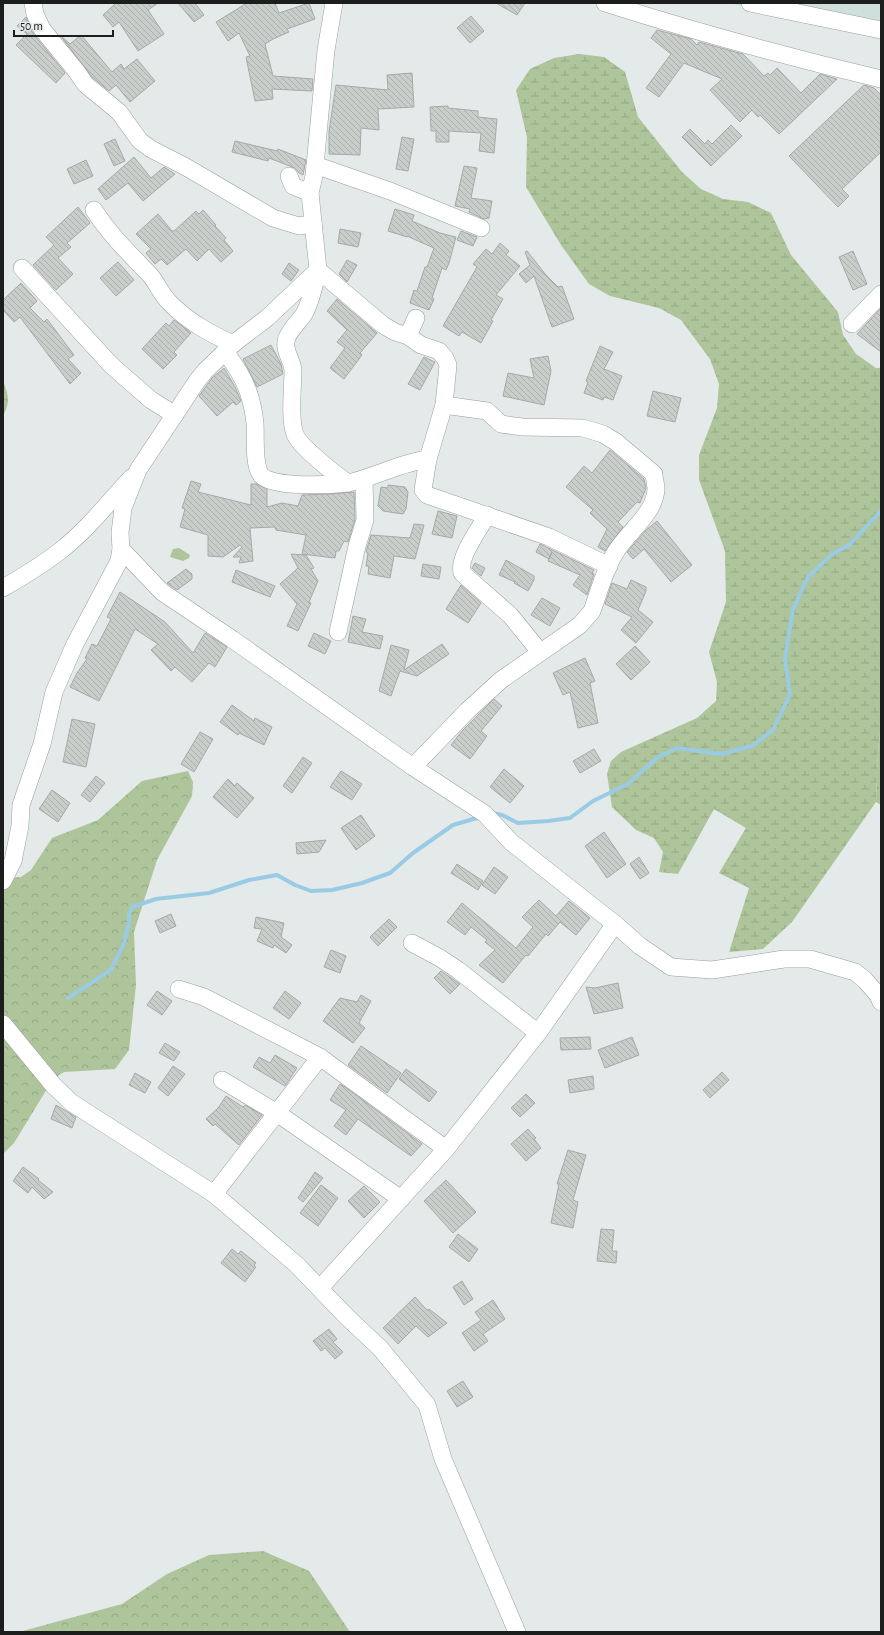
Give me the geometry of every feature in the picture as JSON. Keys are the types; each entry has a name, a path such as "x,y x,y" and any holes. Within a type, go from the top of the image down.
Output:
{"street":[{"path":"33,3 35,14 42,29 85,84 119,112 140,141 151,149 186,167 273,218 299,226 313,224"},
{"path":"334,3 326,50 315,165 310,193 318,270 310,302 300,320 288,336 286,342 287,351 292,361 293,368 293,426 298,439 305,448 348,483"},
{"path":"605,3 675,25 811,63 881,79"},
{"path":"750,3 881,30"},
{"path":"315,165 430,206 481,228"},
{"path":"289,176 293,186 310,193"},
{"path":"94,210 112,236 155,271 159,290 180,313 229,347 249,394 255,422 257,464 261,474 267,479 275,482 326,485 348,483 364,479 407,463 428,458"},
{"path":"22,268 112,366 151,400 175,415"},
{"path":"318,270 383,325 395,332 408,336 421,345 439,351 445,358 448,365 444,405 428,458 423,490 426,495 549,537 609,566"},
{"path":"3,588 61,551 80,532 138,470 205,371 229,347 267,318 318,270"},
{"path":"852,324 881,294"},
{"path":"408,336 416,318"},
{"path":"413,767 467,711 501,680 580,626 587,619 592,611 609,566 619,546 652,505 656,488 654,474 616,442 603,434 583,428 522,427 501,424 487,411 444,405"},
{"path":"3,881 13,861 20,826 21,805 42,744 54,692 75,644 113,574 118,561 121,549 120,533 123,508 138,470"},
{"path":"338,632 357,546 365,520 364,479"},
{"path":"487,515 462,559 460,568 462,573 510,615 540,652"},
{"path":"121,549 162,592 239,644 413,767 485,814 511,842 615,924 640,946 671,967 712,970 784,959 810,959 855,972 865,980 878,995 881,1002"},
{"path":"320,1288 446,1150 538,1032 615,924"},
{"path":"412,943 458,970 538,1032"},
{"path":"179,989 204,997 320,1057 446,1150"},
{"path":"3,1024 54,1086 72,1103 214,1194 297,1264 380,1348 427,1405 443,1459 517,1632"},
{"path":"214,1194 320,1057"},
{"path":"222,1080 277,1113 401,1199"}],"shaded area":[{"path":"729,3 881,3 881,37 874,36"}],"green space":[{"path":"579,54 604,57 625,72 638,117 682,172 701,189 723,199 748,202 771,213 791,255 838,312 843,335 856,354 876,368 881,368 881,723 878,751 876,802 792,922 763,949 729,952 749,888 719,873 746,828 714,809 678,874 659,872 663,852 654,838 636,830 612,807 607,774 611,761 621,752 697,718 716,701 717,682 709,652 726,602 725,551 699,480 699,455 717,408 719,384 710,359 681,320 659,308 610,296 589,284 561,245 526,187 527,137 516,90 530,69 554,58"},
{"path":"3,381 7,391 8,403 3,416"},
{"path":"179,548 190,555 189,558 183,561 170,557 173,549"},
{"path":"881,723 881,805 876,802 878,751"},
{"path":"188,771 193,782 192,796 157,860 134,932 136,985 129,1050 115,1069 64,1072 53,1079 14,1143 3,1154 3,878 21,877 31,870 52,838 98,820 142,781"},
{"path":"263,1551 309,1571 350,1632 19,1632 122,1604 167,1574 209,1555"}],"building":[{"path":"116,3 158,3 148,10 164,34 138,51 119,22 113,27 103,15"},
{"path":"178,3 195,3 204,15 194,22"},
{"path":"247,3 275,3 279,13 309,3 315,19 287,29 289,32 265,44 273,76 313,79 312,91 272,89 273,99 255,101 246,57 250,56 239,33 228,41 216,22"},
{"path":"496,3 525,3 517,15"},
{"path":"471,16 484,31 470,43 457,28"},
{"path":"26,17 34,35 65,73 56,83 16,45 27,34 17,26"},
{"path":"657,30 691,39 697,45 699,42 743,54 764,76 768,73 770,75 777,68 801,93 820,74 837,79 779,134 760,115 758,117 752,110 740,122 710,90 722,79 684,63 659,97 646,88 671,54 651,38"},
{"path":"60,35 70,44 81,35 112,72 121,64 124,69 137,59 155,81 130,102 116,85 109,91 92,77"},
{"path":"412,73 414,107 378,109 379,130 361,128 360,155 329,154 329,131 336,85 388,90 387,75"},
{"path":"864,85 874,88 881,95 881,152 842,189 849,196 838,207 789,156"},
{"path":"448,106 448,108 478,111 478,117 497,119 494,153 479,151 481,133 449,131 449,142 436,142 436,131 431,131 430,107"},
{"path":"731,125 742,136 711,166 682,137 690,129 705,144 708,140 712,144"},
{"path":"402,137 414,139 408,171 396,169"},
{"path":"115,139 125,161 114,166 104,144"},
{"path":"235,141 277,151 278,149 306,160 303,175 295,168 269,158 268,161 232,152"},
{"path":"134,157 151,178 164,167 175,174 143,201 128,183 106,200 98,189"},
{"path":"86,160 93,176 74,184 67,169"},
{"path":"464,166 477,168 471,198 492,201 489,218 484,219 469,212 470,209 455,206"},
{"path":"78,207 90,223 67,243 71,247 58,258 73,274 56,290 33,265 54,245 46,237"},
{"path":"395,209 414,215 412,221 440,233 456,237 449,263 446,270 442,268 432,298 434,299 429,310 410,303 414,290 417,291 425,267 427,267 434,248 407,236 388,231"},
{"path":"203,210 226,238 224,240 233,251 221,262 209,249 197,261 186,249 167,265 161,259 155,264 146,253 151,249 136,234 158,214 172,231 174,231 196,211 199,214"},
{"path":"340,229 361,233 358,247 338,243"},
{"path":"461,231 477,237 473,246 457,240"},
{"path":"500,243 509,251 506,255 520,266 496,295 503,299 491,320 493,321 481,343 462,332 459,336 443,326 477,267 473,264 486,249 492,254"},
{"path":"527,251 546,275 558,287 562,286 574,319 552,327 534,276 526,283 519,274 530,265 525,252"},
{"path":"853,251 867,284 853,290 839,257"},
{"path":"347,260 357,265 347,282 339,274"},
{"path":"118,262 134,280 116,296 100,278"},
{"path":"289,263 299,270 291,281 282,274"},
{"path":"21,283 37,301 30,308 44,322 47,319 74,355 68,359 81,373 70,384 20,317 14,322 3,310 3,300"},
{"path":"337,299 377,333 360,353 362,355 344,379 330,368 345,348 337,342 347,330 327,311"},
{"path":"881,308 881,352 857,334"},
{"path":"174,320 191,333 174,352 177,355 163,369 142,349 166,323 169,326"},
{"path":"271,345 281,364 283,374 257,387 243,359"},
{"path":"600,346 613,352 604,369 622,376 613,400 604,397 603,400 584,393 588,382 586,381"},
{"path":"548,356 551,371 544,405 503,396 508,373 534,378 530,359"},
{"path":"424,357 435,362 420,390 408,384"},
{"path":"224,368 241,401 236,405 233,402 217,416 199,396 212,378"},
{"path":"653,391 681,398 675,422 647,416"},
{"path":"610,450 644,479 646,488 640,503 637,502 618,522 623,527 605,551 598,547 607,529 590,513 593,510 566,487 584,466 592,473"},
{"path":"191,481 201,484 198,492 251,505 251,484 257,484 267,489 267,507 282,503 298,506 302,495 354,492 355,519 348,542 344,541 339,551 336,551 335,558 302,554 306,535 276,530 275,527 250,528 253,561 239,563 241,557 233,557 242,547 240,545 223,557 208,556 208,535 180,527 185,509 182,508"},
{"path":"388,485 405,487 408,492 406,509 403,514 383,511 378,506 381,487 388,488"},
{"path":"438,511 457,516 452,538 432,534"},
{"path":"657,521 692,565 671,582 644,549 633,559 627,552 646,530"},
{"path":"414,524 424,525 415,559 394,556 390,578 368,574 369,566 366,566 368,553 366,552 371,535 410,538"},
{"path":"540,544 594,570 587,595 573,585 580,575 548,561 549,559 536,552"},
{"path":"291,554 306,555 314,568 311,569 318,581 309,602 311,603 298,631 287,626 297,604 280,584 298,568"},
{"path":"506,560 534,576 534,580 528,591 514,583 515,582 499,575"},
{"path":"475,563 485,568 481,576 472,568"},
{"path":"423,564 441,567 439,579 421,576"},
{"path":"186,569 192,574 192,579 177,590 167,583"},
{"path":"236,570 275,586 270,597 232,582"},
{"path":"631,580 646,587 646,591 638,610 653,622 636,643 621,630 632,617 605,604 612,583 627,589"},
{"path":"461,585 481,603 468,623 446,609"},
{"path":"120,592 165,622 193,653 205,633 227,647 215,667 209,663 192,682 175,667 171,671 151,650 158,644 135,629 99,701 70,687 77,673 87,659 85,658 92,644 97,646 111,619 107,617"},
{"path":"542,598 560,608 550,626 531,615"},
{"path":"353,616 366,619 362,632 383,636 380,649 348,642"},
{"path":"314,633 331,641 325,654 308,646"},
{"path":"442,644 449,654 417,676 400,671 391,696 379,691 391,645 409,650 404,670"},
{"path":"635,646 650,662 631,680 616,664"},
{"path":"585,658 595,681 590,683 598,723 578,728 570,692 563,695 553,673"},
{"path":"494,699 502,706 481,731 487,736 470,759 451,745 462,731"},
{"path":"232,705 254,721 255,718 272,727 264,745 239,733 238,735 220,722"},
{"path":"72,719 95,724 86,767 63,762"},
{"path":"200,732 213,739 194,772 181,764"},
{"path":"594,749 601,761 580,773 573,761"},
{"path":"303,757 312,763 292,793 283,786"},
{"path":"504,769 524,786 510,803 490,787"},
{"path":"341,771 362,784 352,800 330,787"},
{"path":"96,776 105,783 90,802 81,795"},
{"path":"228,779 235,786 237,783 254,798 237,818 213,797"},
{"path":"52,790 70,803 58,822 39,809"},
{"path":"361,815 375,836 356,850 341,828"},
{"path":"604,832 626,864 607,878 585,846"},
{"path":"326,840 319,852 297,854 296,843"},
{"path":"639,857 649,873 640,879 630,864"},
{"path":"457,864 483,881 478,890 451,873"},
{"path":"494,867 508,877 495,894 482,885"},
{"path":"539,900 556,916 569,901 590,918 576,935 560,922 548,936 546,934 528,956 526,955 503,983 479,965 495,950 485,942 487,940 471,927 465,935 447,922 462,903 516,948 533,927 522,917"},
{"path":"171,914 176,926 160,933 155,921"},
{"path":"256,917 284,923 281,937 292,945 286,953 274,945 273,948 257,941 262,929 254,928"},
{"path":"389,919 397,927 378,946 370,937"},
{"path":"331,950 346,956 340,973 324,967"},
{"path":"441,971 460,984 450,994 434,978"},
{"path":"618,983 623,1008 594,1014 586,987 595,988"},
{"path":"157,991 172,1001 162,1015 147,1005"},
{"path":"285,991 301,1003 289,1019 273,1008"},
{"path":"361,995 371,1001 359,1023 365,1028 353,1043 323,1021 340,998 357,1002"},
{"path":"590,1037 591,1049 561,1050 560,1038"},
{"path":"632,1037 639,1055 605,1068 598,1050"},
{"path":"165,1043 180,1052 174,1061 159,1053"},
{"path":"361,1046 401,1073 387,1093 348,1065"},
{"path":"275,1055 297,1068 285,1086 253,1067 259,1057 270,1063"},
{"path":"173,1066 185,1074 168,1096 158,1088"},
{"path":"406,1069 437,1092 429,1102 399,1079"},
{"path":"722,1072 729,1080 710,1098 703,1090"},
{"path":"135,1073 151,1082 145,1093 129,1085"},
{"path":"593,1076 594,1089 570,1093 568,1080"},
{"path":"340,1084 422,1144 411,1156 358,1119 346,1135 334,1126 346,1110 330,1100"},
{"path":"526,1094 535,1103 520,1117 511,1108"},
{"path":"226,1096 243,1107 245,1105 262,1115 239,1145 215,1124 213,1126 206,1119 218,1108"},
{"path":"56,1105 76,1117 72,1128 51,1119"},
{"path":"528,1129 536,1138 534,1139 541,1148 526,1161 511,1144"},
{"path":"568,1150 586,1155 573,1200 578,1202 573,1228 551,1223 559,1184 557,1184"},
{"path":"23,1167 53,1192 44,1199 32,1187 28,1193 13,1181"},
{"path":"315,1172 323,1178 303,1202 298,1198"},
{"path":"446,1180 476,1212 453,1233 424,1201"},
{"path":"321,1185 338,1198 318,1226 300,1213"},
{"path":"364,1186 380,1202 364,1218 348,1201"},
{"path":"601,1229 614,1230 612,1251 617,1251 616,1263 597,1261"},
{"path":"458,1234 478,1249 469,1262 449,1247"},
{"path":"232,1249 238,1254 241,1251 256,1263 254,1265 256,1267 245,1282 221,1263"},
{"path":"462,1281 473,1299 464,1305 453,1287"},
{"path":"415,1297 427,1310 429,1309 447,1323 428,1337 416,1326 398,1344 383,1328"},
{"path":"493,1300 505,1319 483,1334 488,1341 474,1351 462,1333 481,1320 475,1312"},
{"path":"329,1329 337,1339 333,1342 343,1352 335,1359 325,1348 321,1351 313,1341"},
{"path":"463,1381 473,1397 457,1407 447,1391"}],"waterway":[{"path":"492,813 502,815 518,823 570,818 593,801 628,784 658,757 678,748 721,754 752,746 773,730 790,694 785,659 793,609 808,577 831,555 850,544 881,511"},
{"path":"68,998 111,970 124,943 129,923 129,914 132,907 156,899 209,893 249,880 277,875 295,885 311,891 332,890 362,883 390,873 413,853 453,825 480,817"}]}
